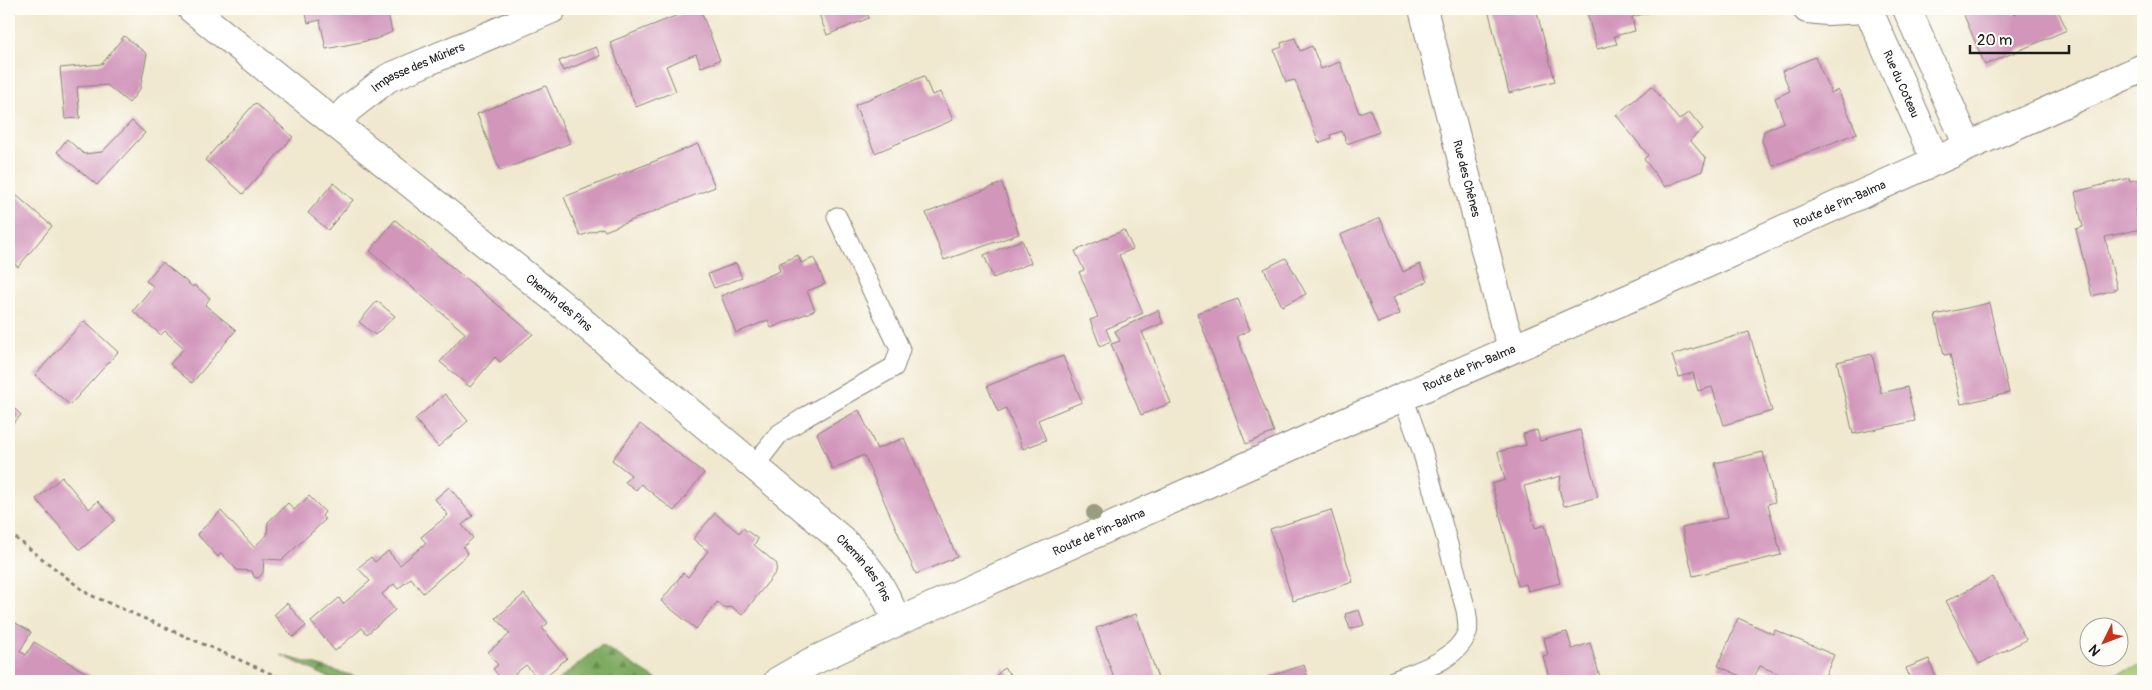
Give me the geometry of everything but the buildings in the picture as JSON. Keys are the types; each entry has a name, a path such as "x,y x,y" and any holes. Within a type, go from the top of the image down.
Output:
{"street":[{"name":"Chemin des Pins","path":"192,9 560,303 755,465 864,561 878,580 898,622"},
{"name":"Impasse des Mûriers","path":"337,123 348,109 388,78 507,18 552,9"},
{"name":"Rue des Chênes","path":"1423,9 1504,324 1513,348"},
{"name":"Rue du Coteau","path":"1807,9 1827,11 1867,9 1935,160"},
{"path":"1907,9 1968,146"},
{"name":"Route de Pin-Balma","path":"788,678 829,653 2143,68"}],"lane":[{"path":"755,465 779,434 807,416 894,368 900,349 837,217"},
{"path":"1394,681 1428,667 1453,652 1468,632 1466,610 1422,450 1403,397"}],"path":[{"path":"9,533 88,594 288,681"}],"green space":[{"path":"602,645 659,681 557,681"},
{"path":"281,655 371,681 336,681"},
{"path":"2143,665 2143,681 2093,681"}]}
